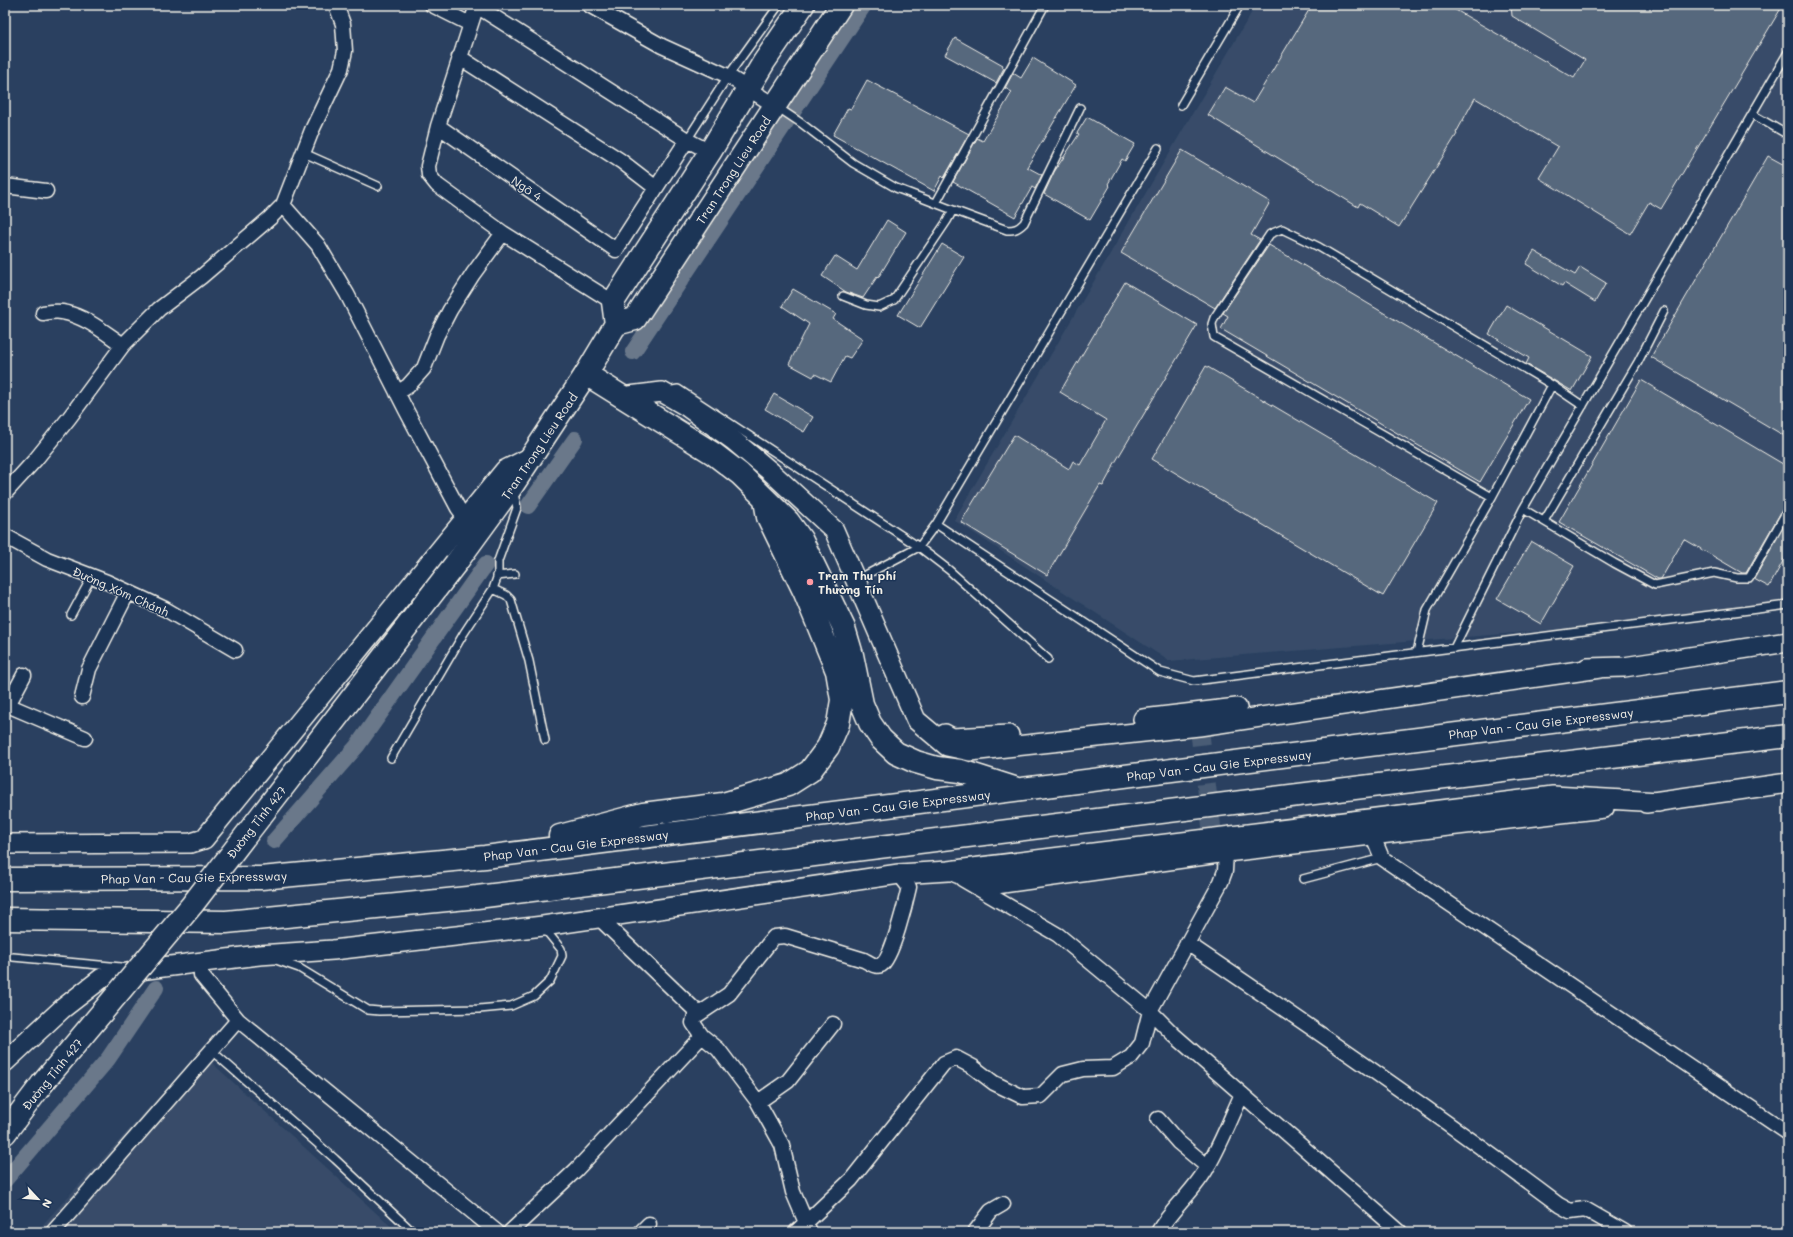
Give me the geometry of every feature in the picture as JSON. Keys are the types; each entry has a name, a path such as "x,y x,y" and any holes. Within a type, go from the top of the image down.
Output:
{"main road":[{"name":"Tran Trong Lieu Road","path":"456,563 532,458 616,324 635,318 776,106 841,5"},
{"path":"616,324 613,302 710,152 748,88 801,6"},
{"path":"586,374 714,454 740,474 788,521 804,546 844,628 852,655 862,704 870,723 881,739 896,753 916,762 937,768 962,771 1019,790"},
{"path":"485,857 643,814 722,804 760,794 788,785 810,771 828,748 838,724 842,700 837,671 805,593 768,517 764,499"},
{"name":"Đường Tỉnh 427","path":"5,1133 42,1084 192,905 456,563"},
{"name":"Phap Van - Cau Gie Expressway","path":"5,879 261,878 485,857 1788,692"},
{"path":"5,919 226,922 477,897 1395,783 1788,736"}],"street":[{"path":"5,493 36,459 69,418 123,345 159,309 201,277 283,205 324,102 341,69 345,51 343,24 336,5"},
{"path":"432,5 470,24"},
{"path":"589,5 662,46 728,76 776,106"},
{"path":"613,302 503,233 437,184 429,175 428,166 438,126 459,57 477,6 687,140 710,152"},
{"path":"459,57 621,161 656,188 687,140"},
{"name":"Ngõ 4","path":"438,126 616,250 656,188"},
{"path":"5,186 46,191"},
{"path":"283,205 318,245 347,294 458,508 461,512 469,514"},
{"path":"397,393 408,386 424,368 437,335 450,310 473,274 503,233"},
{"path":"43,313 61,312 74,315 89,322 123,345"},
{"path":"621,397 662,392 686,406 733,440 771,472 834,530 916,720 952,738 1026,734 1366,692 1520,667 1624,667 1788,642"},
{"path":"5,844 192,843 204,839 504,470 532,458"},
{"name":"Đường Xóm Chánh","path":"5,536 47,559 92,576 165,609 235,650"},
{"path":"82,697 89,669 128,592"},
{"path":"24,675 6,704 85,738"},
{"path":"948,871 996,884 1226,852 1659,802 1788,783"},
{"path":"5,1062 62,1009 102,978 148,969 259,955 333,950 543,926 899,874 948,871 1553,796 1659,802"},
{"path":"1372,834 1382,858 1788,1133"},
{"path":"598,917 696,1011 696,1016 693,1023 702,1036 718,1049 758,1102 782,1145 793,1192 804,1229 851,1180 944,1063 956,1058 973,1067 994,1083 1023,1097 1041,1096 1063,1074 1083,1069 1113,1068 1131,1057 1142,1043 1150,1011 1221,882 1225,871 1226,852"},
{"path":"948,871 1058,935 1150,1011 1174,1035 1400,1232"},
{"path":"696,1016 729,994 774,937 786,936 864,960 876,966 883,964 902,919 909,887 899,874"},
{"path":"1187,943 1314,1029 1459,1131 1559,1205 1570,1211 1585,1209 1625,1232"},
{"path":"201,963 201,975 238,1020 497,1232"},
{"path":"53,1232 238,1020"},
{"path":"758,1102 788,1081 833,1024"},
{"path":"510,1232 576,1170 702,1036"},
{"path":"1158,1232 1166,1219 1193,1188 1208,1167 1242,1094"},
{"path":"1158,1119 1178,1142 1208,1167"},
{"path":"975,1232 991,1211 1003,1204"}],"lane":[{"path":"687,140 728,76 779,5"},
{"path":"936,203 1045,5"},
{"path":"1181,105 1240,5"},
{"path":"1454,648 1524,509 1788,52"},
{"path":"776,106 801,123 853,163 896,188 1007,230 1019,228 1024,223 1080,108"},
{"path":"1752,114 1788,136"},
{"path":"856,580 919,547 936,524 1158,148"},
{"path":"304,153 378,186"},
{"path":"843,296 866,305 879,307 894,300 947,222 953,210"},
{"path":"1492,497 1214,337 1212,324 1214,318 1270,234 1282,229 1319,247 1552,385 1583,406"},
{"path":"1544,521 1638,362 1664,311"},
{"path":"1417,652 1427,610 1492,497 1552,385"},
{"path":"662,392 678,389 919,547 949,570 1048,659"},
{"path":"391,758 464,633 493,589 498,576 498,561 517,508 516,498 510,489"},
{"path":"1524,509 1614,563 1655,585 1714,573 1737,578 1748,578 1788,509"},
{"path":"936,524 1160,672 1194,681 1788,605"},
{"path":"498,576 515,574"},
{"path":"71,614 92,576"},
{"path":"493,589 506,595 511,600 529,661 545,740"},
{"path":"1303,879 1382,858"},
{"path":"259,955 299,968 368,1010 492,1008 511,1006 534,996 550,981 562,956 561,949 543,926"},
{"path":"13,957 148,969"},
{"path":"212,1051 335,1159 413,1232"}],"shaded area":[{"path":"1256,5 1788,5 1788,611 1169,661 954,520"},
{"path":"200,1052 397,1232 36,1232"}],"building":[{"path":"1312,5 1447,5 1574,78 1585,60 1512,16 1511,5 1783,5 1661,209 1649,202 1630,234 1539,178 1558,147 1475,98 1456,133 1457,134 1399,227 1360,203 1358,207 1208,115 1225,87 1253,103"},
{"path":"955,38 1003,65 1002,67 1004,68 996,83 945,55"},
{"path":"1033,58 1076,85 1027,167 1042,175 1035,189 1032,187 1015,217 953,182 977,138 983,141 1012,92 1005,88 1013,73 1021,78"},
{"path":"867,80 969,134 944,178 942,176 934,191 833,135 848,108 851,109"},
{"path":"1087,117 1135,144 1125,161 1122,159 1108,184 1110,186 1090,220 1044,194 1054,172 1079,134 1077,133"},
{"path":"1182,150 1270,202 1251,235 1260,240 1215,308 1121,253"},
{"path":"1768,156 1788,167 1788,438 1651,357"},
{"path":"887,220 906,232 878,278 877,277 863,298 846,292 822,276 835,256 857,270"},
{"path":"942,244 964,257 920,328 898,315"},
{"path":"1269,245 1529,399 1480,482 1221,329 1228,316 1223,313"},
{"path":"1534,251 1575,275 1580,267 1606,283 1595,302 1564,283 1562,286 1526,264"},
{"path":"1125,282 1197,325 1113,466 1103,486 1100,485 1047,575 961,522 1014,435 1069,469 1073,461 1080,465 1106,420 1060,392"},
{"path":"793,289 836,314 833,319 863,339 850,358 845,356 831,382 815,374 813,377 789,364 809,324 782,306"},
{"path":"1506,305 1592,356 1572,391 1526,364 1529,358 1489,334"},
{"path":"1206,366 1438,503 1383,596 1152,459"},
{"path":"1641,380 1788,467 1788,504 1784,507 1746,573 1742,573 1684,539 1661,579 1658,579 1559,522"},
{"path":"774,394 813,417 804,432 765,409"},
{"path":"1788,519 1788,552 1769,587 1754,579"},
{"path":"1531,541 1574,566 1541,624 1497,599"}],"waterway":[{"path":"633,352 864,5"},
{"path":"528,506 575,439"},
{"path":"274,841 357,746 486,564"},
{"path":"5,1180 108,1059 156,988"}],"tunnel":[{"path":"1199,726 1213,838"}],"place":[{"name":"Trạm Thu phí Thường Tín","path":"810,582"}]}
